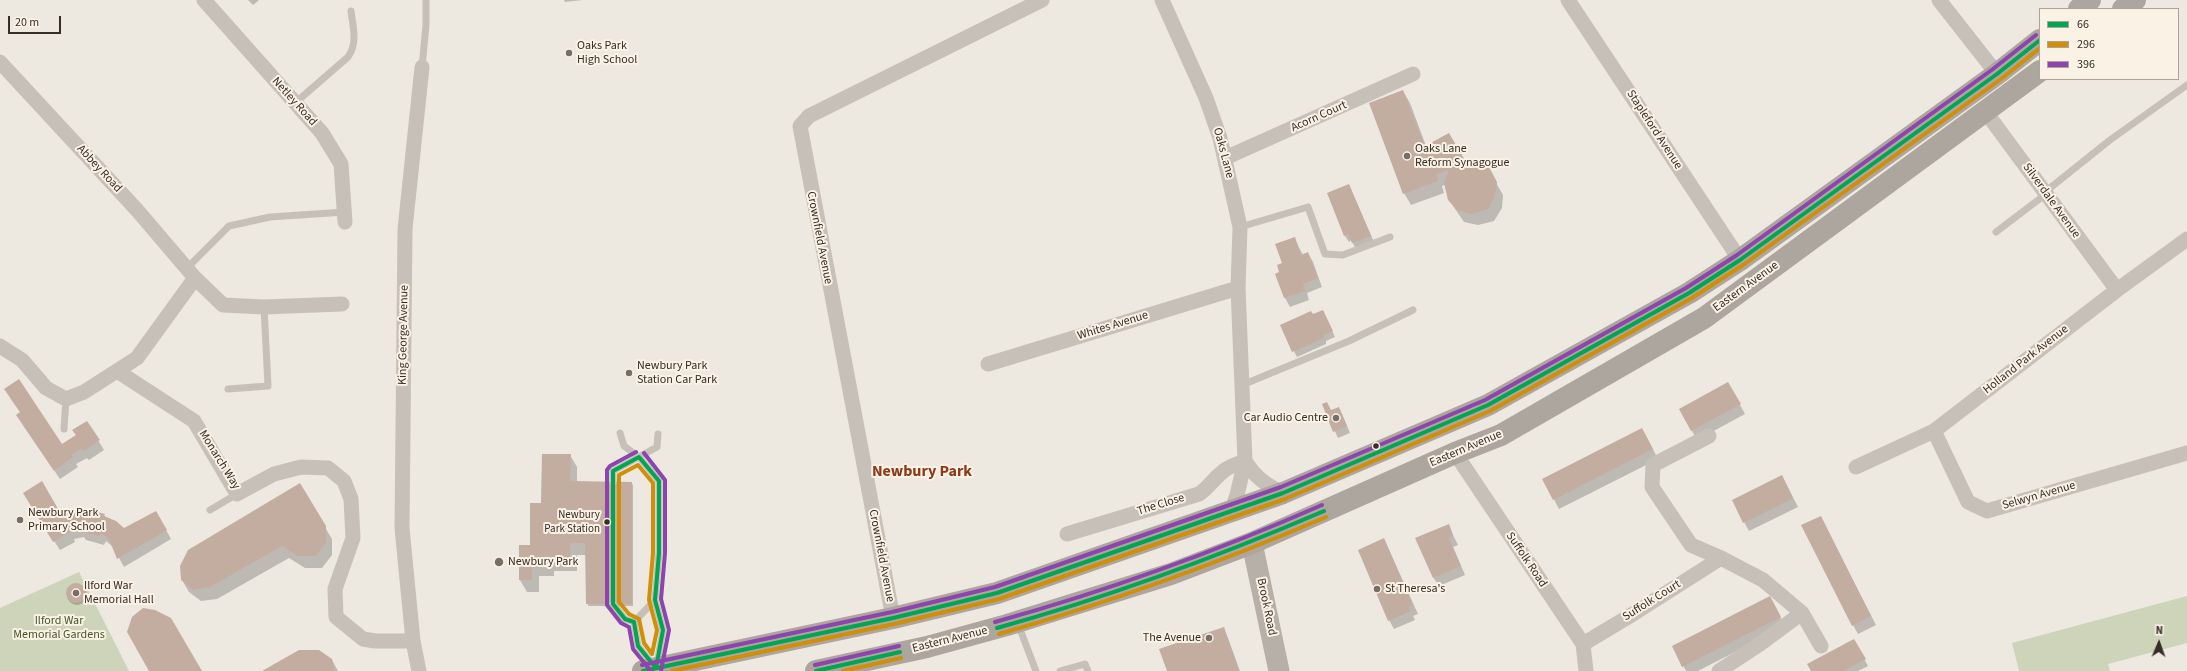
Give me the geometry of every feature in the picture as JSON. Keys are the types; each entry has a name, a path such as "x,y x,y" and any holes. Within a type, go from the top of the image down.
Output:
{"highway":[{"path":"2080,8 2090,0"},
{"path":"2124,8 2135,0"},
{"name":"Eastern Avenue","path":"652,670 893,618 997,593 1283,493 1488,405 1689,293 1740,260 1996,74 2039,41"},
{"name":"Eastern Avenue","path":"816,671 927,647 1018,622 1171,574 1252,543 1455,453 1500,435 1704,318 2039,72"}],"street":[{"name":"Netley Road","path":"204,0 322,133 341,164 345,217"},
{"name":"Crownfield Avenue","path":"893,618 800,126 809,116 1042,0"},
{"name":"Oaks Lane","path":"1162,0 1206,98 1225,158 1240,227 1238,288 1245,460 1237,495 1231,512"},
{"name":"Stapleford Avenue","path":"1568,0 1740,260"},
{"path":"1939,0 1996,74"},
{"name":"Abbey Road","path":"0,62 137,210 191,273 223,305 264,307 342,304"},
{"name":"King George Avenue","path":"419,671 413,641 402,528 405,229 422,67"},
{"name":"Acorn Court","path":"1225,158 1413,74"},
{"name":"Silverdale Avenue","path":"1985,111 2117,290"},
{"name":"Holland Park Avenue","path":"1856,467 1934,430 2117,290 2187,239"},
{"path":"0,346 22,360 46,388 66,399 84,392 137,358 191,273"},
{"name":"Whites Avenue","path":"988,364 1238,288"},
{"name":"Monarch Way","path":"118,371 194,421 237,494 274,474 302,467 328,468 344,481 351,500 353,538 335,589 336,617 363,639 375,641 413,641"},
{"name":"Selwyn Avenue","path":"1934,430 1968,502 1987,511 2187,452"},
{"path":"1709,436 1653,465 1652,487 1691,545 1763,580 1802,613 1821,646"},
{"name":"Suffolk Road","path":"1455,453 1583,644 1586,671"},
{"path":"1245,460 1254,475 1267,486 1283,493"},
{"name":"The Close","path":"1067,534 1199,494 1209,487 1219,474 1245,460"},
{"name":"Brook Road","path":"1252,543 1280,671"},
{"name":"Suffolk Court","path":"1583,644 1720,558"},
{"path":"1719,671 1760,644 1802,613"}],"lane":[{"name":"King George Avenue","path":"422,67 426,25 426,0"},
{"path":"295,102 348,57 352,51 355,43 351,10"},
{"path":"1996,232 2110,140 2187,85"},
{"path":"1240,227 1308,207 1325,254 1343,255 1390,236"},
{"path":"191,273 229,226 270,217 345,217"},
{"path":"228,389 268,386 264,307"},
{"path":"1242,385 1349,341 1413,310"},
{"path":"64,429 66,399"},
{"path":"620,433 624,446 639,457 659,481 660,553 655,600 663,630 652,670"},
{"path":"613,482 614,471 657,447 658,434"},
{"path":"210,510 237,494"},
{"path":"634,622 655,600"},
{"path":"612,604 625,619 634,622"},
{"path":"634,622 638,646 652,670"},
{"path":"1018,622 1036,671"},
{"path":"1060,671 1085,664 1088,671"}],"green space":[{"name":"Ilford War Memorial Gardens","path":"79,572 129,671 0,671 0,608"},
{"path":"2187,596 2187,643 2108,664 2110,671 2019,671 2012,643"}],"building":[{"path":"1403,90 1425,146 1449,133 1466,162 1476,161 1489,167 1497,182 1495,196 1488,209 1471,214 1457,210 1448,200 1444,183 1449,170 1436,174 1438,181 1403,194 1369,103"},
{"path":"1349,184 1371,236 1352,243 1348,234 1344,236 1327,193"},
{"path":"1295,237 1301,255 1308,252 1318,278 1303,284 1305,291 1284,298 1275,274 1279,272 1277,265 1282,263 1275,244"},
{"path":"1323,310 1333,331 1323,335 1324,338 1292,352 1280,325 1311,311 1313,314"},
{"path":"19,379 62,444 76,435 72,430 87,421 100,440 84,451 82,449 71,455 73,457 54,471 16,415 20,412 4,389"},
{"path":"1728,382 1741,404 1691,431 1679,409"},
{"name":"Car Audio Centre","path":"1327,402 1331,410 1339,407 1347,426 1333,432 1322,404"},
{"path":"1642,428 1653,449 1553,500 1542,479"},
{"path":"542,454 571,454 570,481 632,482 632,604 586,604 585,543 570,543 570,559 548,559 548,564 532,564 532,580 519,580 519,545 530,545 530,503 541,503"},
{"path":"1782,475 1793,498 1743,523 1732,500"},
{"path":"42,481 61,514 72,510 84,511 85,509 105,514 104,516 116,521 124,528 156,511 167,530 117,559 109,539 101,533 99,536 79,531 80,528 69,530 70,532 53,542 23,493"},
{"path":"300,483 326,526 326,542 316,556 298,556 282,546 210,587 193,590 181,580 180,566 188,550"},
{"path":"1821,516 1871,616 1852,626 1801,525"},
{"path":"1449,524 1453,535 1449,538 1461,566 1433,578 1415,538"},
{"path":"1384,538 1413,605 1409,607 1411,611 1388,621 1358,550"},
{"name":"Ilford War Memorial Hall","path":"72,583 80,583 86,589 86,597 80,603 72,603 66,597 66,589"},
{"path":"1770,596 1781,617 1682,667 1672,646"},
{"path":"143,608 155,610 171,618 202,671 149,671 127,632 132,617"},
{"name":"The Avenue","path":"1224,627 1239,671 1167,671 1159,649"},
{"path":"1854,639 1866,659 1843,671 1811,671 1807,664"},
{"path":"299,650 319,650 332,659 335,671 262,671"}],"transit line":[{"name":"396","path":"642,665 892,612 995,587 1281,487 1485,400 1686,288 1737,255 1993,69 2036,35"},
{"name":"66","path":"643,671 893,618 997,593 1283,493 1488,405 1689,293 1740,260 1997,74 2039,41"},
{"name":"296","path":"672,671 894,624 999,599 1285,499 1490,411 1692,298 1743,265 2001,79 2039,49"},
{"name":"396","path":"636,452 610,466 607,470 607,605 621,623 629,627 633,649 651,671"},
{"name":"396","path":"644,453 665,480 665,553 661,599 669,630 661,671"},
{"name":"66","path":"639,457 659,481 659,553 655,600 663,630 656,668 638,646 634,622 625,619 613,604 613,471 639,457"},
{"name":"296","path":"638,465 653,483 653,553 649,600 657,630 652,654 644,643 639,619 629,614 619,602 619,475 638,465"},
{"name":"396","path":"995,622 1160,570 1242,539 1322,505"},
{"name":"66","path":"997,628 1080,603 1162,575 1244,544 1324,511"},
{"name":"296","path":"999,634 1082,609 1164,581 1246,550 1326,517"},
{"name":"396","path":"815,665 899,646"},
{"name":"66","path":"816,671 900,652"},
{"name":"296","path":"843,671 901,658"}],"place":[{"name":"Oaks Park High School","path":"569,53"},
{"name":"Oaks Lane Reform Synagogue","path":"1407,156"},
{"name":"Newbury Park Station Car Park","path":"629,373"},
{"name":"Car Audio Centre","path":"1336,418"},
{"name":"Newbury Park Primary School","path":"20,520"},
{"name":"Newbury Park Station","path":"607,522"},
{"name":"Newbury Park","path":"499,562"},
{"name":"St Theresa's","path":"1377,589"},
{"name":"Ilford War Memorial Hall","path":"76,593"},
{"name":"The Avenue","path":"1209,638"}],"district":[{"name":"Newbury Park","path":"922,472"}]}
